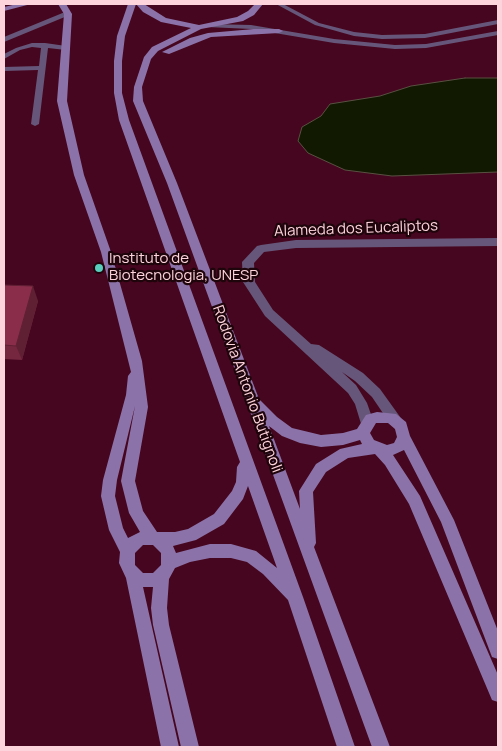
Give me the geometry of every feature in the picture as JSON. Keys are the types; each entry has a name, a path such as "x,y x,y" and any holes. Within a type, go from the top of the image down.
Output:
{"main road":[{"path":"4,9 27,4"},
{"path":"62,4 68,14 62,101 71,144 106,252 136,361 142,407 128,481 136,513 156,539 169,549 159,608 161,625 190,747"},
{"name":"Rodovia Antonio Butignoli","path":"132,4 122,36 118,61 118,93 124,120 295,598 346,747"},
{"path":"140,4 146,10 164,20 199,26 209,26 240,19 259,4"},
{"name":"Rodovia Antonio Butignoli","path":"199,26 155,49 147,59 141,76 138,100 172,183 381,747"},
{"path":"141,76 161,55 193,40 230,32 278,31"},
{"path":"128,551 116,530 108,496 115,457 132,395 136,361"},
{"path":"252,400 272,420 300,438 320,441 343,439 365,428 378,417 390,418 396,421 404,431 404,437 399,447 387,451 377,449 345,453 327,464 312,479 306,492 310,555"},
{"path":"365,428 368,444 377,449 390,461 415,500 498,694"},
{"path":"404,437 447,520 494,634 498,651"},
{"path":"170,747 133,576 126,565 128,551 138,541 175,539 191,535 206,528 230,508 238,495 244,475 238,442"},
{"path":"133,576 147,580 190,555 210,551 231,551 250,556 268,569 295,598"}],"street":[{"path":"4,40 68,14"},
{"name":"Alameda dos Eucaliptos","path":"365,428 361,404 352,388 269,313 249,282 248,262 261,249 296,244 498,242"},
{"name":"Alameda dos Eucaliptos","path":"291,333 359,377 376,393 396,421"}],"lane":[{"path":"279,4 303,18 326,28 354,34 425,36 498,22"},
{"path":"209,26 245,26 361,44 395,46 426,46 498,33"},
{"path":"4,57 26,46 44,45 66,48"},
{"path":"35,124 44,45"},
{"path":"4,69 42,68"}],"shaded area":[{"path":"465,78 498,78 498,172 392,176 345,170 308,153 298,141 302,127 321,116 330,104 380,96 411,86"}],"building":[{"path":"4,285 33,286 16,346 4,345"}],"place":[{"name":"Instituto de Biotecnologia, UNESP","path":"99,268"}]}
